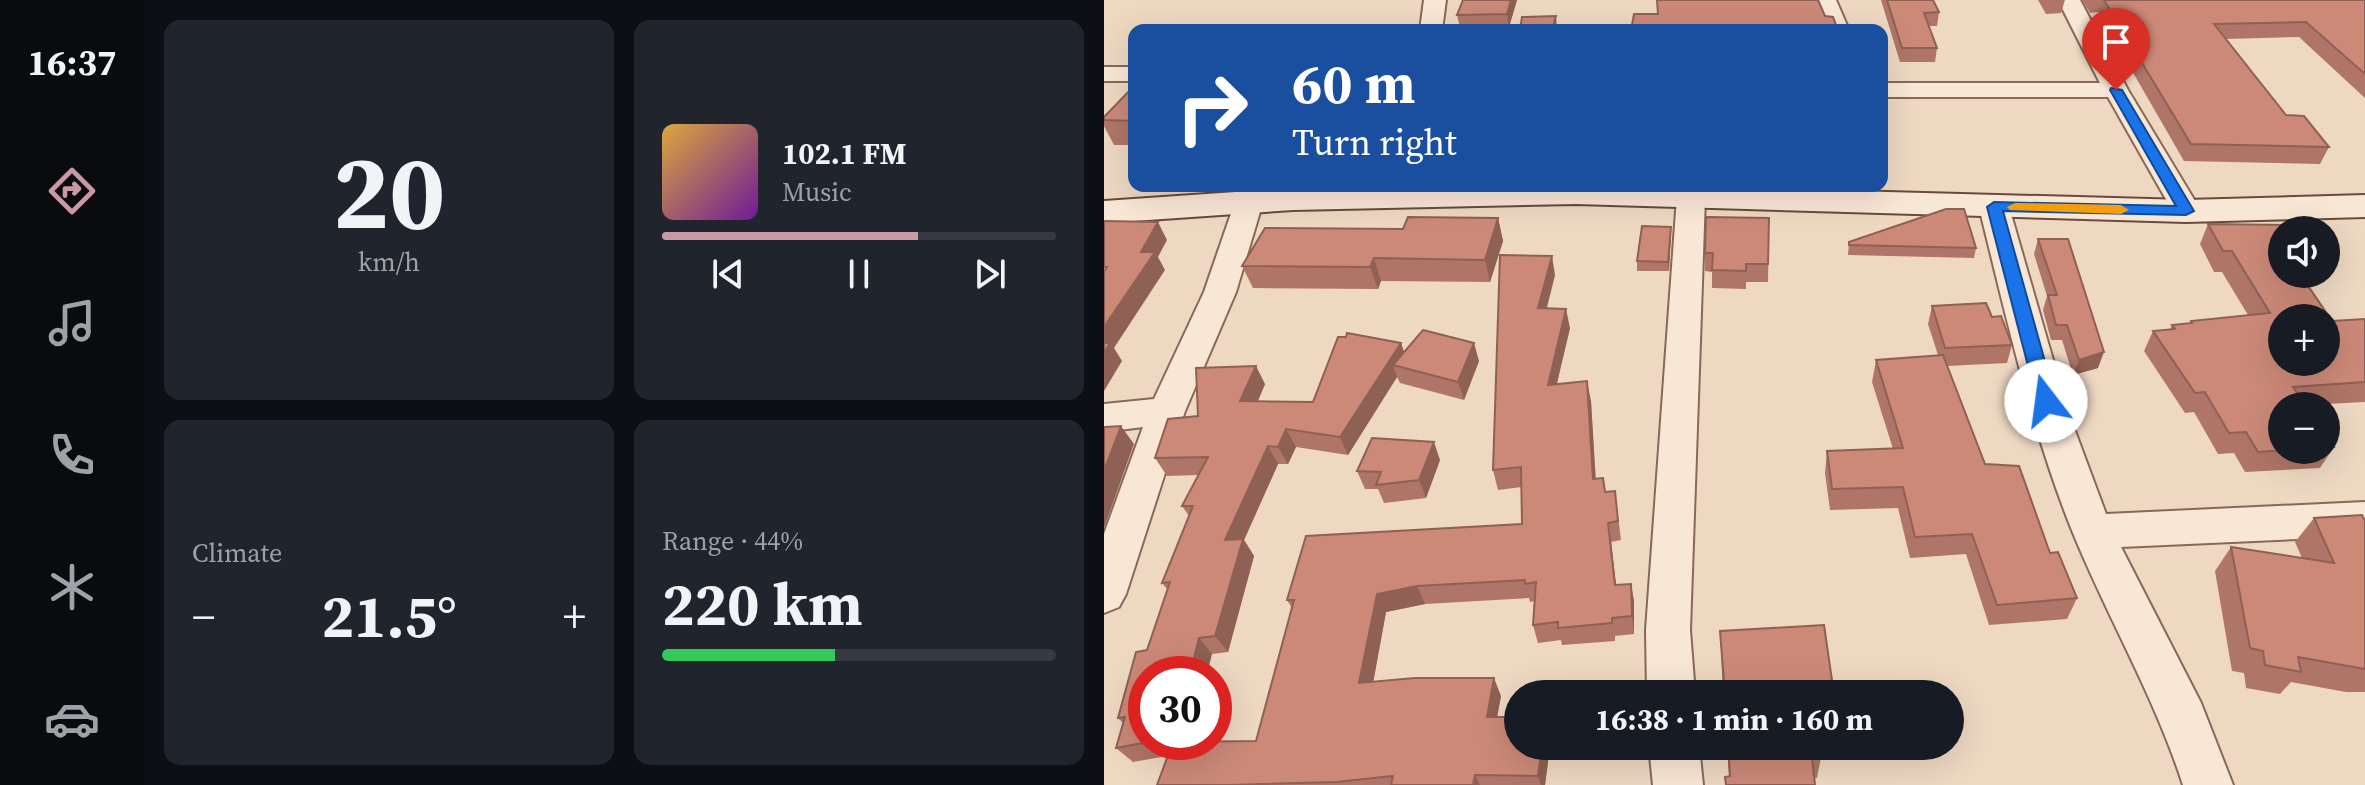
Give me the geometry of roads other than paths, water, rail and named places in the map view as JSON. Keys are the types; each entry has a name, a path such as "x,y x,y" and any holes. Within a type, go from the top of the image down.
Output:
{"street":[{"path":"1432,24 1435,0"},
{"path":"1825,0 1835,24"},
{"path":"2069,0 2116,90 2186,211"},
{"path":"1104,74 1128,74"},
{"path":"1888,90 2116,90"},
{"path":"1104,212 1249,202 1576,194 2186,211 2365,206"},
{"path":"1670,680 1668,630 1691,197"},
{"path":"1104,594 1167,411 1220,292 1249,202"},
{"path":"1994,207 2046,401 2093,531 2160,665 2208,785"},
{"path":"1104,418 1167,411"},
{"path":"2093,531 2365,519"},
{"path":"1675,760 1678,785"}]}
